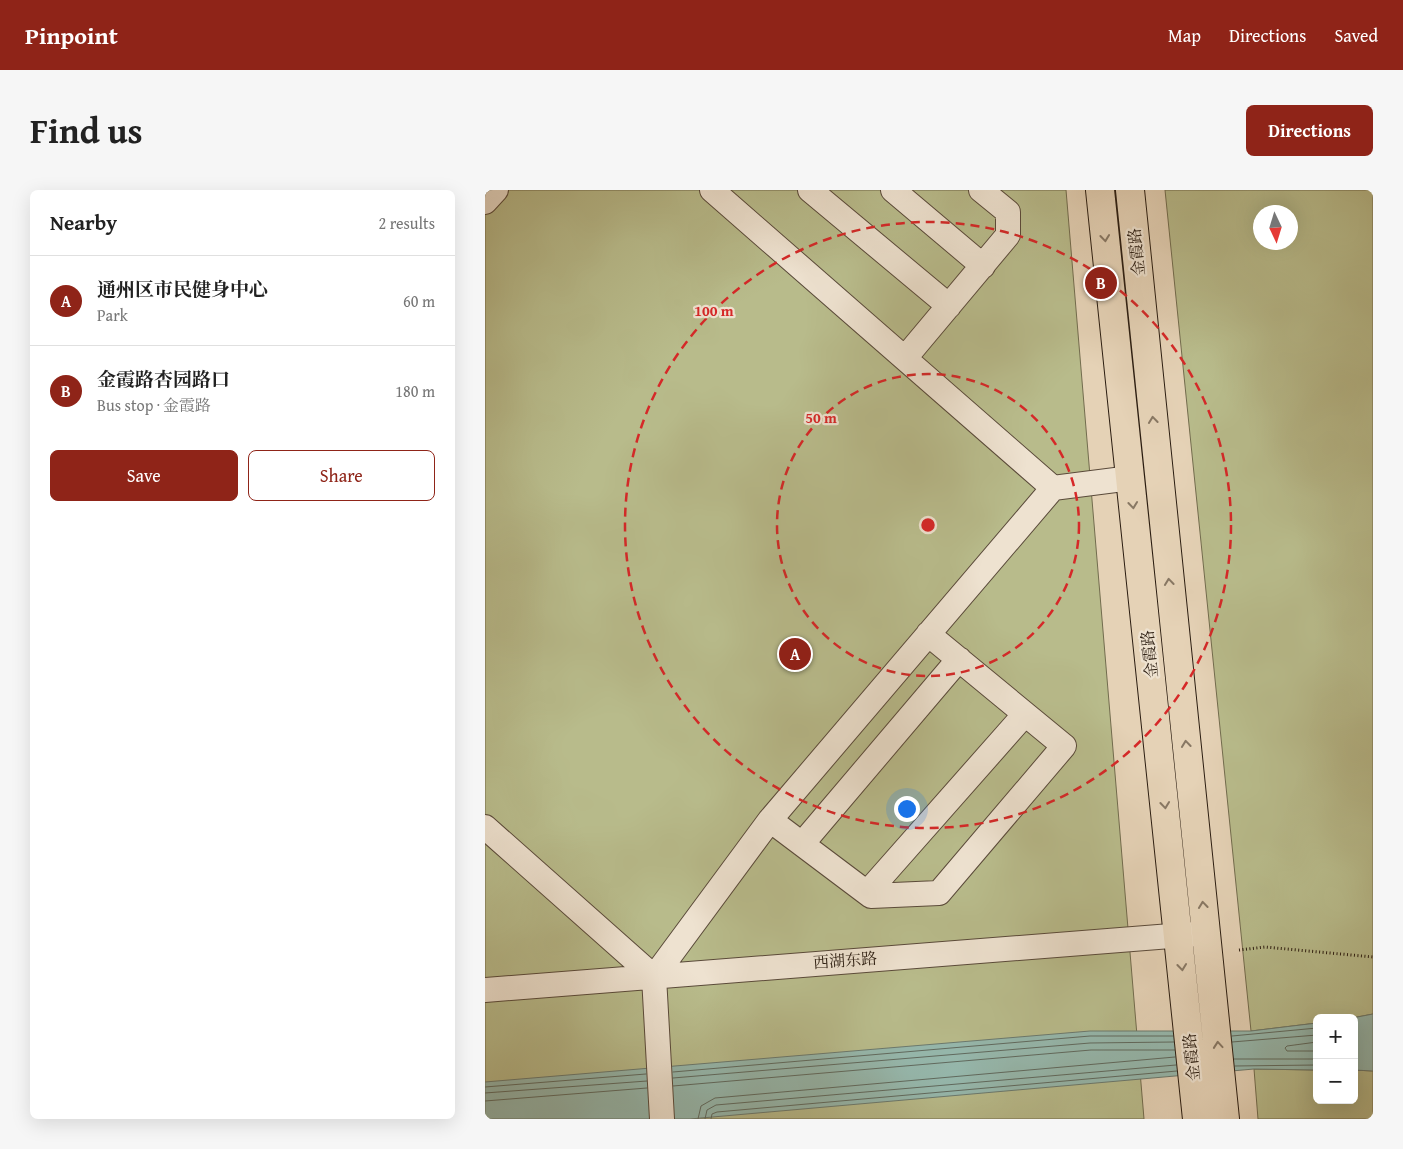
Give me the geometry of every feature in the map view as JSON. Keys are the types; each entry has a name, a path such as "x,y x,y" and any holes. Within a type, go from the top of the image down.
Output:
{"main road":[{"name":"金霞路","path":"1100,190 1197,1116"},
{"name":"金霞路","path":"1130,190 1215,1006 1225,1119"}],"street":[{"path":"485,202 496,190"},
{"path":"810,190 949,306"},
{"path":"893,190 983,266"},
{"path":"905,358 1009,236 1008,212 981,190"},
{"path":"721,193 1053,488"},
{"path":"662,1119 657,1058 654,977 769,820 1053,488 1131,478"},
{"path":"769,820 871,896 939,893 1064,746 928,634"},
{"path":"802,844 959,659"},
{"path":"867,893 1025,714"},
{"path":"485,827 654,977"},
{"name":"西湖东路","path":"485,990 1206,933"}],"path":[{"path":"1239,950 1265,947 1373,957"}],"green space":[{"path":"485,190 1066,190 1144,1119 485,1119"},
{"path":"1165,190 1373,190 1373,1014 1358,1017 1358,1014 1313,1014 1313,1023 1251,1031"},
{"path":"1254,1069 1313,1070 1313,1104 1358,1104 1358,1070 1373,1071 1373,1119 1258,1119"}],"water":[{"path":"1373,1014 1373,1071 1358,1070 1358,1017"},
{"path":"1313,1023 1313,1070 1254,1069 690,1119 485,1119 485,1082 1090,1031 1251,1031"}],"place":[{"name":"金霞路杏园路口","path":"1101,283"},
{"name":"通州区市民健身中心","path":"795,654"}]}
